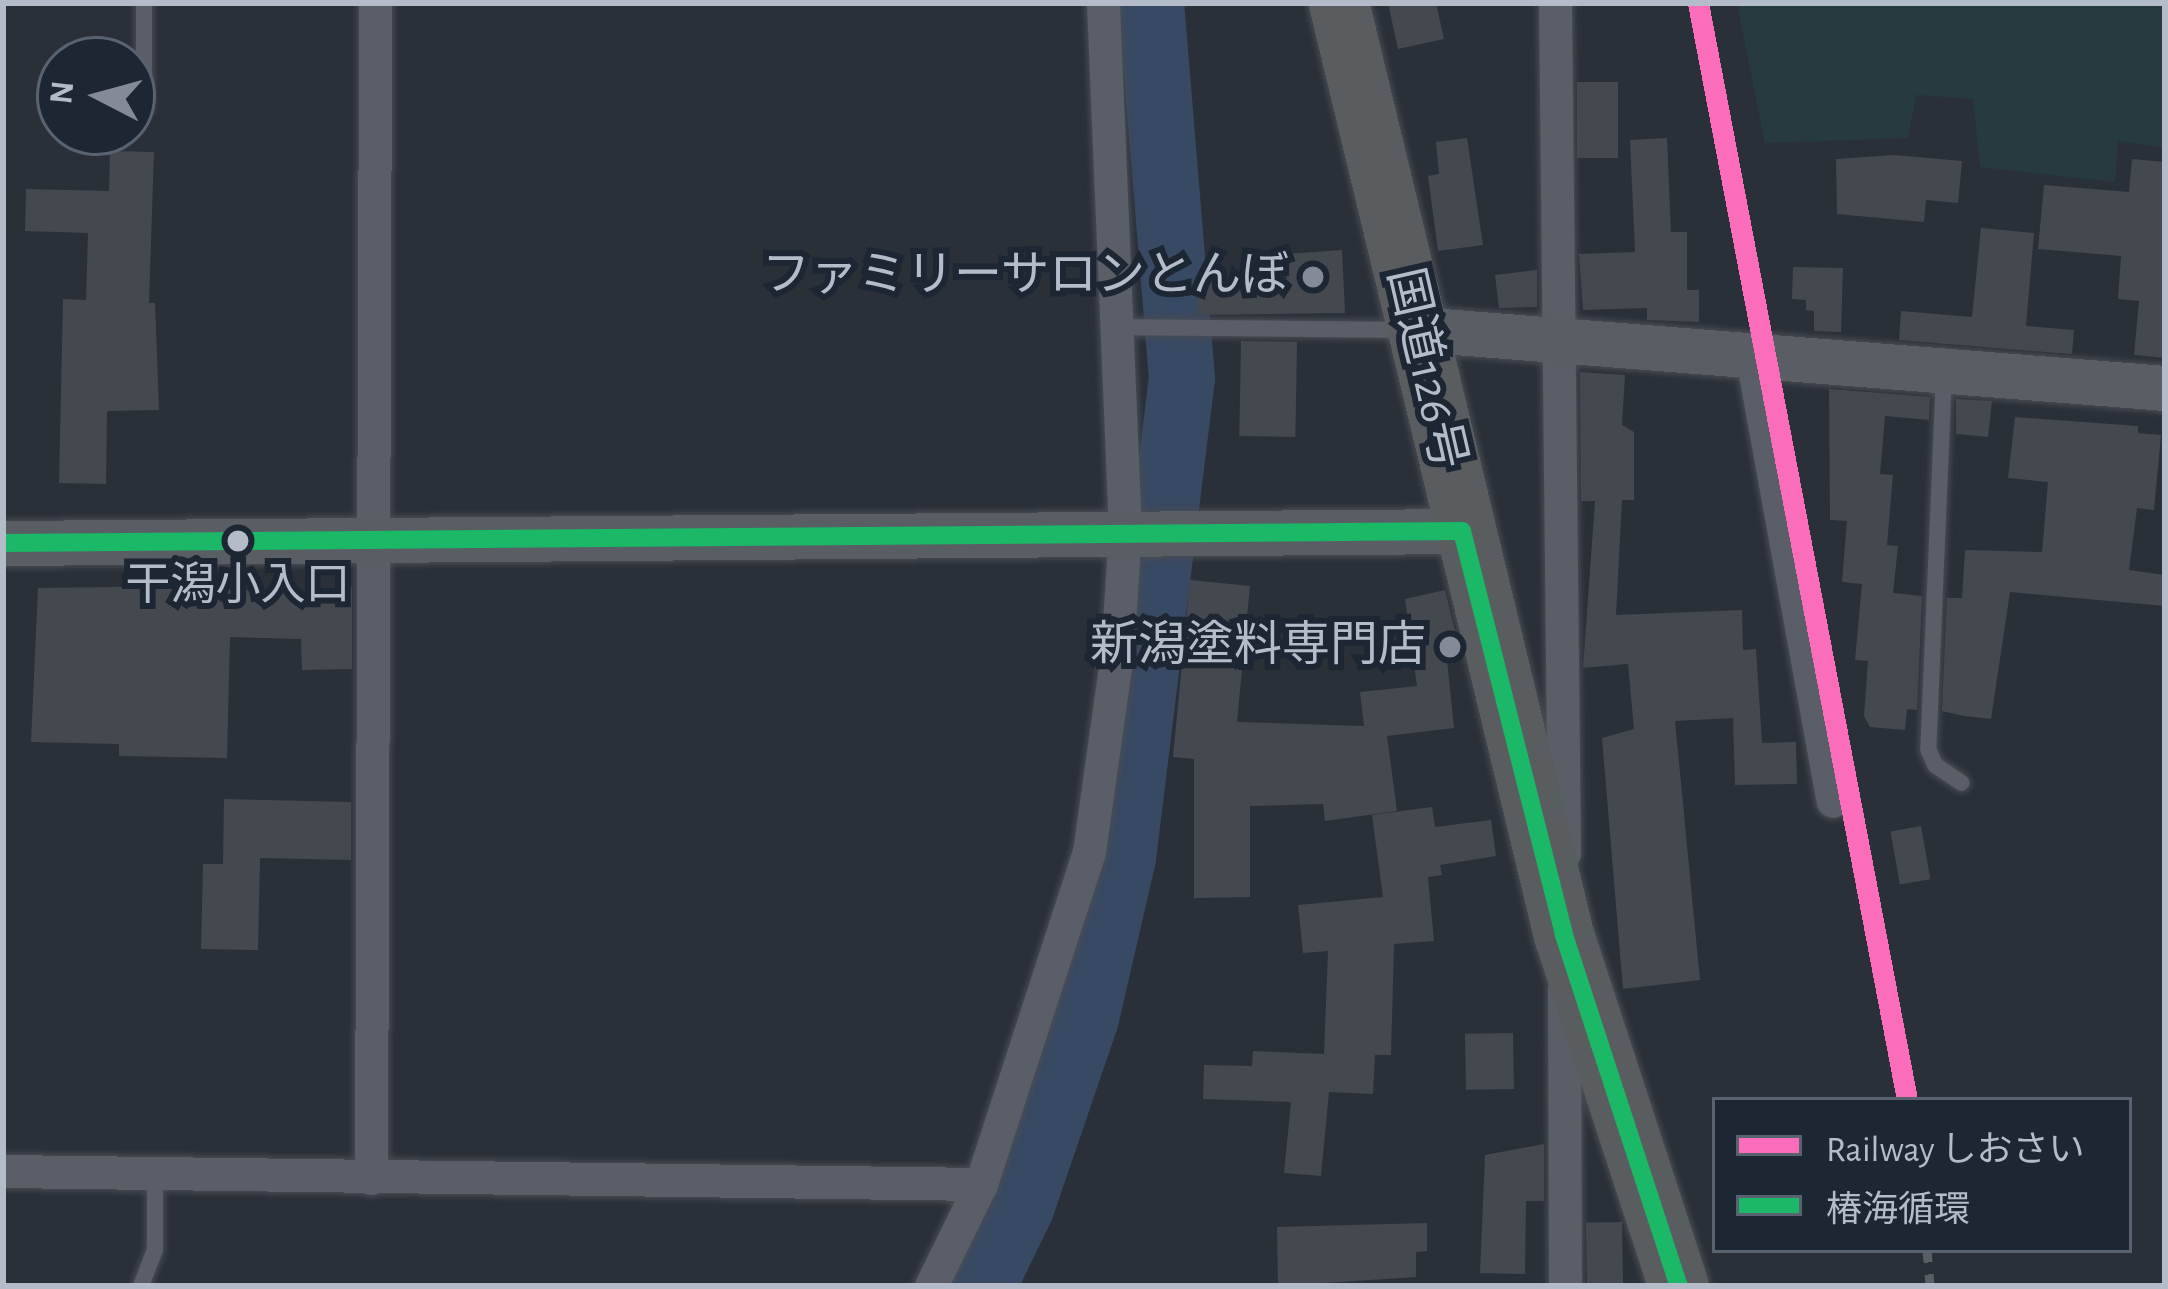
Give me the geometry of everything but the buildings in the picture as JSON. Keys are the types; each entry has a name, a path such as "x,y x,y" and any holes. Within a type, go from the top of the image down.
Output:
{"highway":[{"name":"国道126号","path":"1339,3 1462,531 1564,935 1679,1286"}],"street":[{"path":"371,1178 375,3"},
{"path":"931,1286 981,1184 1089,852 1125,531 1103,3"},
{"path":"1555,3 1563,340 1565,1286"},
{"path":"1417,328 2165,388"},
{"path":"1752,357 1833,801"},
{"path":"3,544 1462,531"},
{"path":"3,1171 981,1184"}],"lane":[{"path":"144,3 144,36"},
{"path":"1118,327 1417,328"},
{"path":"1944,373 1928,748 1935,765 1962,783"},
{"path":"141,1286 155,1250 155,1174"}],"green space":[{"path":"1737,3 2165,3 2165,148 2118,141 2115,182 1980,167 1973,99 1916,95 1908,138 1765,143"}],"waterway":[{"path":"983,1286 1021,1208 1086,1018 1123,858 1182,379 1151,3"}],"railway":[{"path":"1927,1253 1930,1286"}],"rail line":[{"name":"しおさい","path":"1698,3 1906,1097"}],"transit line":[{"name":"椿海循環","path":"1462,531 1564,935 1679,1286"},
{"name":"椿海循環","path":"3,543 1462,531"}],"place":[{"name":"ファミリーサロンとんぼ","path":"1313,277"},
{"name":"干潟小入口","path":"238,541"},
{"name":"新潟塗料専門店","path":"1450,647"}]}
